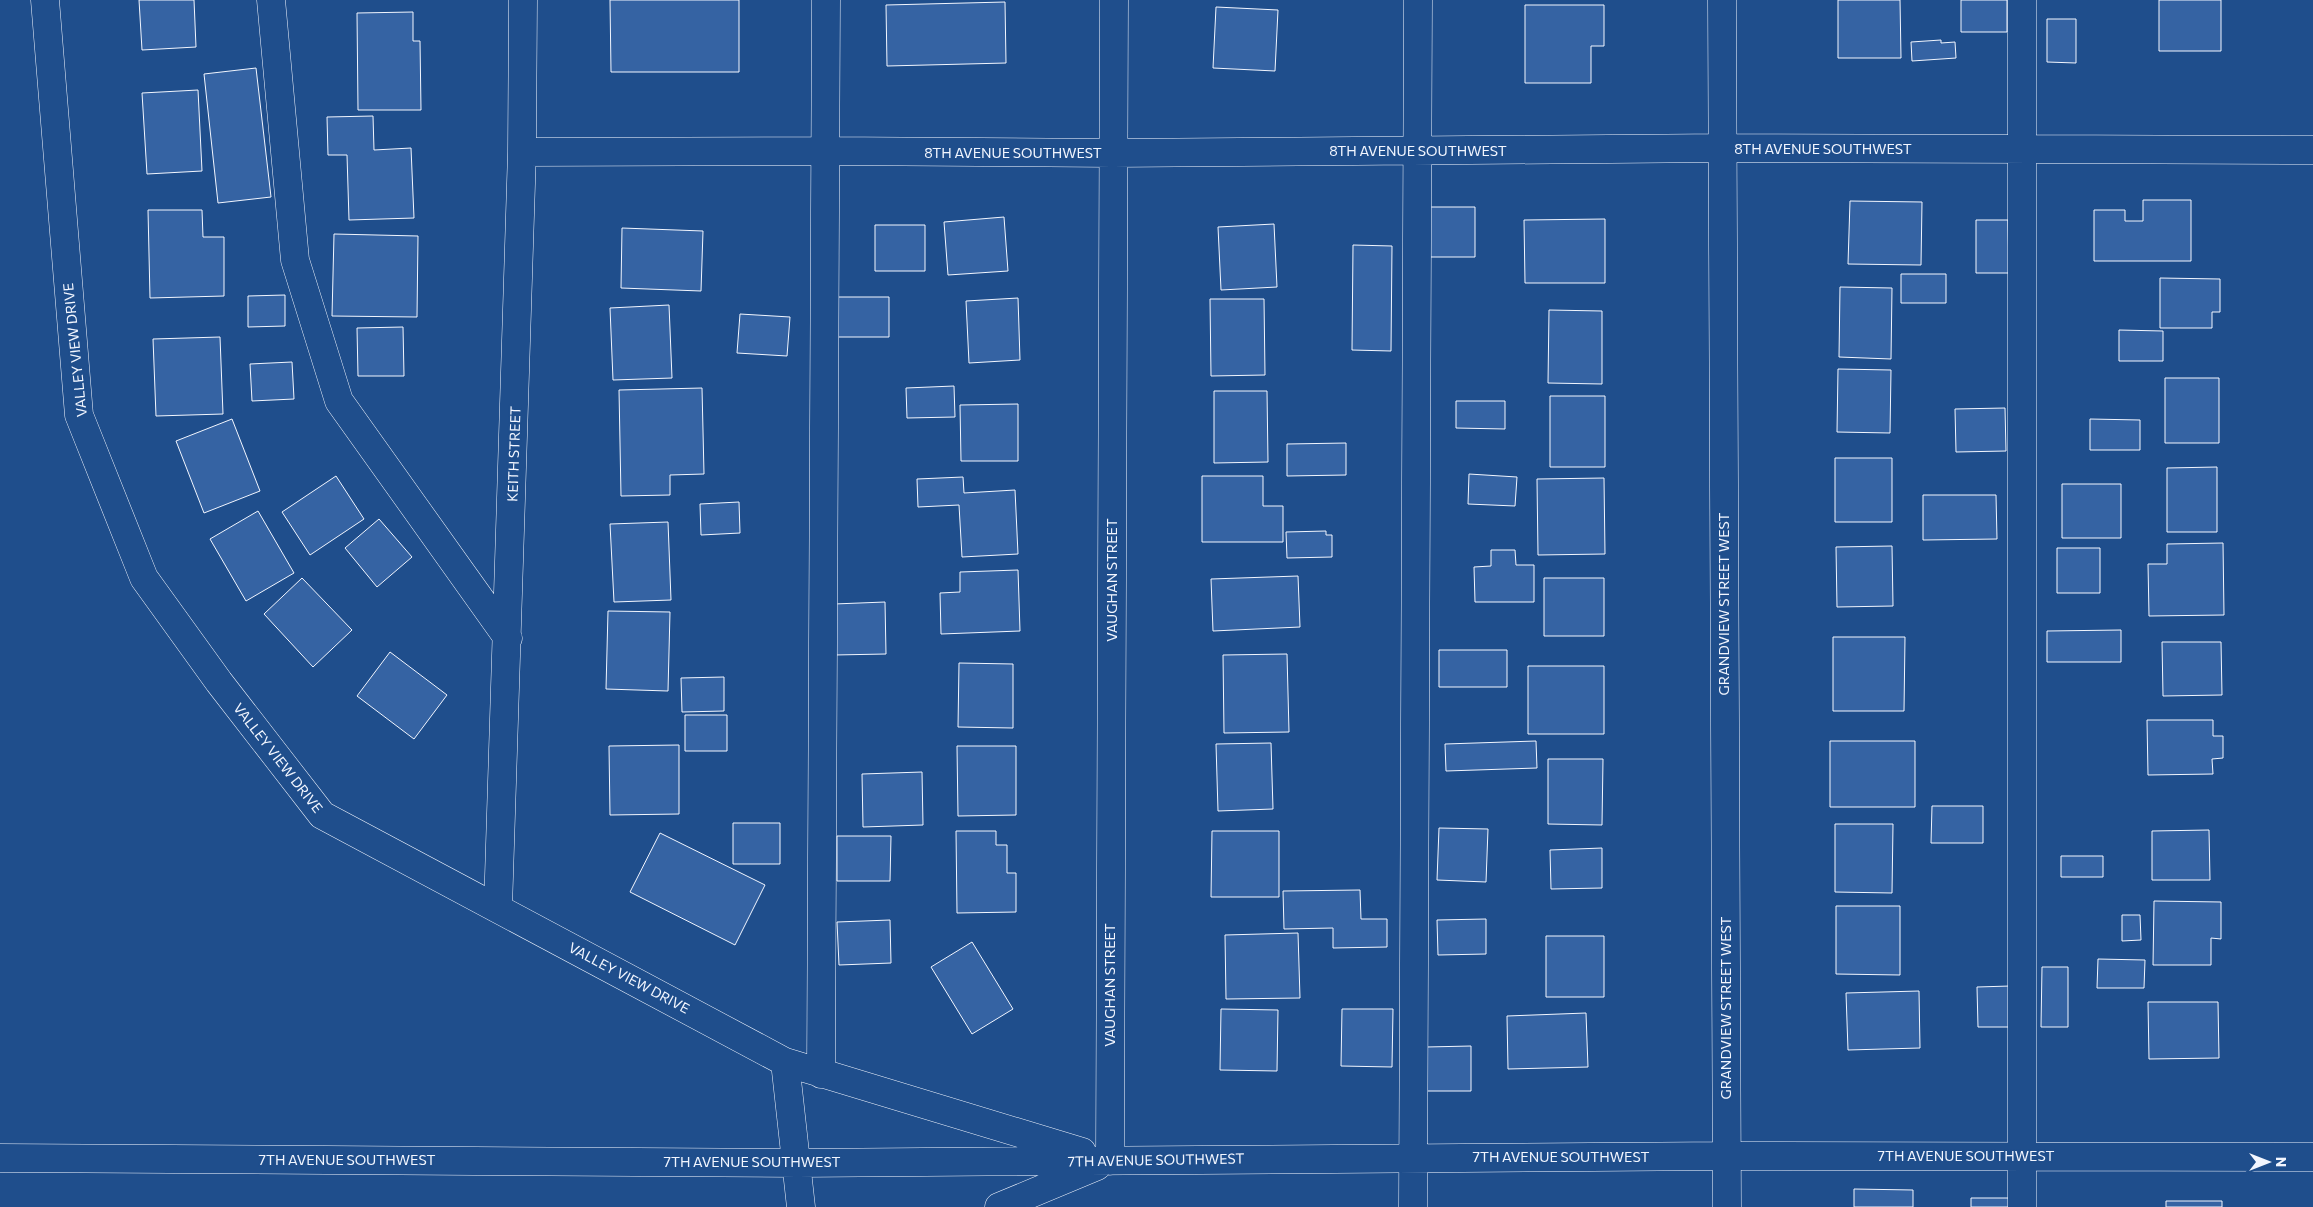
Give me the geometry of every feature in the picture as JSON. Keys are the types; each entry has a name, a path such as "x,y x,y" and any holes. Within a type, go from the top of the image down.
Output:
{"street":[{"name":"VALLEY VIEW DRIVE","path":"46,0 79,415 144,578 219,682 322,815 785,1062 1110,1160"},
{"path":"271,0 295,260 339,401 508,638"},
{"name":"KEITH STREET","path":"498,908 522,152 523,0"},
{"path":"820,1074 826,0"},
{"name":"VAUGHAN STREET","path":"1110,1160 1114,0"},
{"path":"1413,1207 1418,0"},
{"name":"GRANDVIEW STREET WEST","path":"1722,0 1727,1207"},
{"path":"2022,0 2022,1207"},
{"name":"8TH AVENUE SOUTHWEST","path":"522,152 826,151 1113,153 1723,148 2313,150"},
{"path":"785,1062 798,1163 801,1207"},
{"name":"7TH AVENUE SOUTHWEST","path":"0,1158 798,1163 1726,1156 2313,1157"},
{"path":"999,1207 1110,1160"}],"building":[{"path":"139,0 194,0 196,47 142,50"},
{"path":"610,0 739,0 739,72 611,72"},
{"path":"1838,0 1900,0 1901,58 1838,58"},
{"path":"1961,0 2007,0 2007,32 1961,32"},
{"path":"2159,0 2221,0 2221,51 2159,51"},
{"path":"1005,2 1006,63 887,66 886,5"},
{"path":"1525,5 1604,5 1604,46 1591,46 1591,83 1525,83"},
{"path":"1216,7 1278,10 1275,71 1213,68"},
{"path":"413,12 413,41 420,41 421,110 358,110 357,13"},
{"path":"2047,19 2076,19 2076,63 2047,62"},
{"path":"1941,40 1941,43 1955,42 1956,58 1912,61 1911,42"},
{"path":"256,68 271,197 218,203 204,74"},
{"path":"198,90 202,171 147,174 142,93"},
{"path":"373,116 374,150 411,148 414,218 349,220 347,155 328,155 327,117"},
{"path":"2143,200 2191,200 2191,261 2094,261 2094,210 2125,210 2125,221 2143,221"},
{"path":"1850,201 1922,202 1921,265 1848,264"},
{"path":"1426,207 1475,207 1475,257 1426,257"},
{"path":"148,210 202,210 203,237 224,237 224,296 150,298"},
{"path":"1004,217 1008,271 948,275 944,222"},
{"path":"1605,219 1605,283 1525,283 1524,220"},
{"path":"1976,220 2008,220 2009,273 1976,273"},
{"path":"1274,224 1277,287 1221,290 1218,227"},
{"path":"875,225 925,225 925,271 875,271"},
{"path":"622,228 703,231 701,291 621,288"},
{"path":"334,234 418,236 417,317 332,316"},
{"path":"1353,245 1392,246 1391,351 1352,350"},
{"path":"1901,274 1946,274 1946,303 1901,303"},
{"path":"2160,278 2220,279 2220,312 2212,312 2212,328 2160,328"},
{"path":"1840,287 1892,288 1891,359 1839,357"},
{"path":"285,295 285,326 248,327 248,296"},
{"path":"836,297 889,297 889,337 836,337"},
{"path":"1018,298 1020,360 969,363 966,301"},
{"path":"1210,299 1264,299 1265,375 1211,376"},
{"path":"669,305 672,378 613,380 610,308"},
{"path":"1549,310 1602,311 1602,384 1548,383"},
{"path":"740,314 790,317 787,356 737,353"},
{"path":"403,327 404,376 358,376 357,328"},
{"path":"2119,330 2163,331 2163,361 2119,361"},
{"path":"220,337 223,414 156,416 153,339"},
{"path":"292,362 294,399 252,401 250,364"},
{"path":"1838,369 1891,370 1890,433 1837,432"},
{"path":"2165,378 2219,378 2219,443 2165,443"},
{"path":"954,386 955,417 907,418 906,388"},
{"path":"702,388 704,474 670,475 670,495 621,496 619,390"},
{"path":"1214,391 1267,391 1268,462 1214,463"},
{"path":"1550,396 1605,396 1605,467 1550,467"},
{"path":"1456,401 1505,401 1505,429 1456,428"},
{"path":"1018,404 1018,461 961,461 960,405"},
{"path":"2005,408 2006,451 1956,452 1955,409"},
{"path":"232,419 260,491 204,513 176,441"},
{"path":"2090,419 2140,420 2140,450 2090,450"},
{"path":"1346,443 1346,475 1287,476 1287,444"},
{"path":"1835,458 1892,458 1892,522 1835,522"},
{"path":"2217,467 2217,532 2167,532 2167,468"},
{"path":"1469,474 1517,477 1515,506 1468,504"},
{"path":"336,476 364,519 310,555 282,512"},
{"path":"1202,476 1263,476 1263,506 1283,506 1283,542 1202,542"},
{"path":"963,477 964,493 1015,490 1018,554 962,557 959,505 918,507 917,479"},
{"path":"1604,478 1605,554 1538,555 1537,479"},
{"path":"2062,484 2121,484 2121,538 2062,538"},
{"path":"1923,495 1996,495 1997,539 1923,540"},
{"path":"739,502 740,533 701,535 700,504"},
{"path":"258,511 294,573 246,601 210,539"},
{"path":"379,519 412,557 377,587 345,548"},
{"path":"668,522 671,600 614,602 610,524"},
{"path":"1326,531 1326,535 1332,535 1332,557 1287,558 1286,532"},
{"path":"2223,543 2224,615 2149,616 2148,564 2167,564 2167,544"},
{"path":"1892,546 1893,606 1837,607 1836,547"},
{"path":"2057,548 2100,548 2100,593 2057,593"},
{"path":"1491,550 1515,550 1516,565 1534,565 1534,602 1475,602 1474,567 1491,566"},
{"path":"1018,570 1020,631 941,634 940,593 960,592 960,572"},
{"path":"1298,576 1300,627 1213,631 1211,579"},
{"path":"302,578 352,630 313,667 264,614"},
{"path":"1544,578 1604,578 1604,636 1544,636"},
{"path":"885,602 886,654 834,655 834,604"},
{"path":"608,611 670,612 668,691 606,689"},
{"path":"2121,630 2121,662 2047,662 2047,631"},
{"path":"1833,637 1905,637 1904,711 1833,711"},
{"path":"2162,642 2221,642 2222,695 2163,696"},
{"path":"1439,650 1507,650 1507,687 1439,687"},
{"path":"390,652 447,695 414,739 357,696"},
{"path":"1287,654 1289,732 1224,733 1223,655"},
{"path":"959,663 1013,664 1013,728 958,727"},
{"path":"1528,666 1604,666 1604,734 1528,734"},
{"path":"724,677 724,711 682,712 681,678"},
{"path":"685,715 727,715 727,751 685,751"},
{"path":"2147,720 2213,720 2213,736 2223,736 2223,758 2212,759 2213,774 2148,775"},
{"path":"1536,741 1537,768 1446,771 1445,744"},
{"path":"1830,741 1915,741 1915,807 1830,807"},
{"path":"1271,743 1273,809 1218,811 1216,744"},
{"path":"679,745 679,814 610,815 609,746"},
{"path":"957,746 1016,746 1016,815 958,816"},
{"path":"1548,759 1603,759 1602,825 1548,824"},
{"path":"922,772 923,825 863,827 862,774"},
{"path":"1932,806 1983,806 1983,843 1931,843"},
{"path":"733,823 780,823 780,864 733,864"},
{"path":"1835,824 1893,824 1892,893 1835,892"},
{"path":"1439,828 1488,829 1486,882 1437,880"},
{"path":"2209,830 2210,880 2152,880 2152,831"},
{"path":"956,831 996,831 996,845 1007,845 1007,873 1016,873 1016,912 957,913"},
{"path":"1212,831 1279,831 1279,897 1211,897"},
{"path":"660,833 765,885 735,945 630,892"},
{"path":"837,836 891,836 890,881 837,881"},
{"path":"1602,848 1602,888 1551,889 1550,850"},
{"path":"2061,856 2103,856 2103,877 2061,877"},
{"path":"1360,890 1361,919 1387,919 1387,947 1333,948 1333,928 1284,929 1283,891"},
{"path":"2154,901 2221,902 2221,939 2211,938 2211,965 2153,965"},
{"path":"1836,906 1900,906 1900,975 1836,974"},
{"path":"2122,915 2140,915 2141,940 2122,941"},
{"path":"1486,919 1486,954 1438,955 1437,920"},
{"path":"890,920 891,963 839,965 837,922"},
{"path":"1298,933 1300,998 1226,999 1225,935"},
{"path":"1546,936 1604,936 1604,997 1546,997"},
{"path":"972,942 1013,1009 972,1034 931,967"},
{"path":"2098,959 2145,960 2144,988 2097,988"},
{"path":"2042,967 2068,967 2068,1027 2041,1027"},
{"path":"2010,986 2012,1027 1978,1027 1977,987"},
{"path":"1919,991 1920,1048 1848,1050 1846,993"},
{"path":"2148,1002 2218,1002 2219,1058 2149,1059"},
{"path":"1221,1009 1278,1010 1277,1071 1220,1070"},
{"path":"1342,1009 1393,1009 1392,1067 1341,1066"},
{"path":"1586,1013 1588,1067 1508,1069 1507,1016"},
{"path":"1471,1046 1471,1091 1427,1091 1426,1047"},
{"path":"1854,1189 1913,1190 1913,1207 1854,1207"},
{"path":"1971,1198 2014,1198 2014,1207 1971,1207"},
{"path":"2166,1201 2222,1201 2222,1207 2166,1207"}]}
